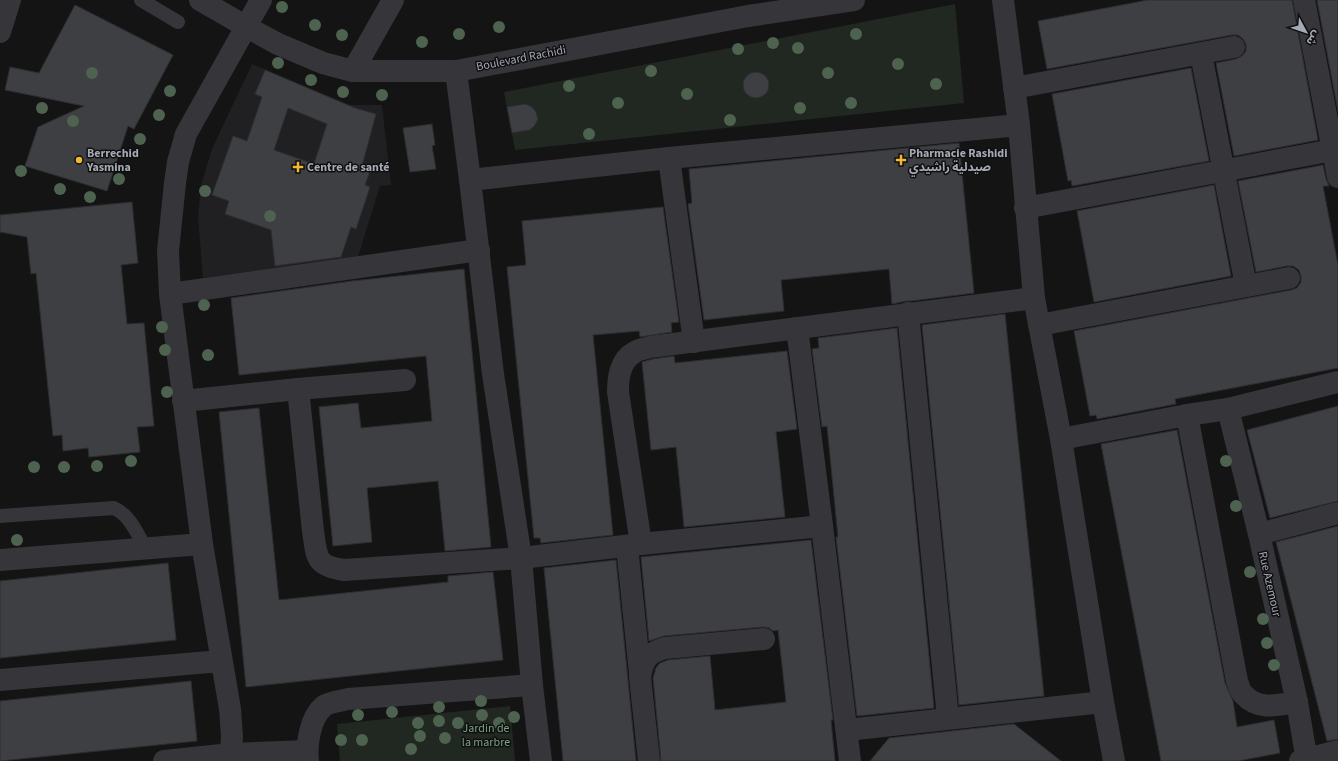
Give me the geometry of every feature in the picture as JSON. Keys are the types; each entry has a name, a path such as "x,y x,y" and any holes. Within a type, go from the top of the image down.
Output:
{"street":[{"path":"0,32 10,0"},
{"name":"Boulevard Rachidi","path":"200,0 278,44 323,63 353,71 456,70 747,8 854,0"},
{"path":"231,754 232,736 230,709 202,544 170,294 168,251 178,162 186,134 245,26 261,0"},
{"path":"353,71 393,0"},
{"path":"1003,0 1019,125 1034,298 1061,439 1103,702 1114,761"},
{"path":"1304,0 1336,150 1338,177"},
{"path":"1014,88 1234,47"},
{"path":"1201,54 1246,286"},
{"path":"456,70 493,374 521,558 532,685 541,761"},
{"path":"470,180 669,158 1019,125"},
{"path":"1025,208 1336,150"},
{"path":"669,158 694,342"},
{"path":"170,294 479,250"},
{"path":"1039,325 1289,278"},
{"path":"649,761 640,677 634,545 618,392 618,378 621,367 628,358 635,352 650,347 1034,298"},
{"path":"908,313 948,718"},
{"path":"797,328 850,761"},
{"path":"183,401 406,380"},
{"path":"1061,439 1187,415 1228,409 1338,382"},
{"path":"298,389 316,553 321,562 331,568 344,570 521,558 822,526"},
{"name":"Rue Azemour","path":"1228,409 1259,534 1297,702 1304,760"},
{"path":"1187,415 1237,681 1243,694 1256,704 1262,706 1297,702"},
{"path":"1259,534 1338,513"},
{"path":"0,560 202,544"},
{"path":"640,677 642,666 647,657 655,651 665,648 764,639"},
{"path":"0,680 221,661"},
{"path":"164,761 231,754 307,756 313,719 324,705 348,699 532,685"},
{"path":"847,730 1103,702"},
{"path":"1304,760 1338,751"}],"lane":[{"path":"141,0 178,22"},
{"path":"0,516 114,508 122,512 128,518 146,548"}],"shaded area":[{"name":"Centre de santé","path":"252,64 349,105 382,105 391,185 380,186 357,260 203,278 198,217 201,185 212,149"}],"green space":[{"path":"955,4 964,103 515,150 504,92"},
{"name":"Jardin de la marbre","path":"510,706 515,761 340,761 337,724"}],"building":[{"path":"1148,0 1292,0 1318,140 1234,156 1216,63 1236,59 1242,56 1246,51 1246,44 1238,35 1047,69 1038,21"},
{"path":"1317,0 1338,0 1338,111"},
{"path":"75,5 173,55 134,129 128,126 107,191 25,166 38,127 84,106 5,90 10,67 39,73"},
{"path":"1191,68 1209,161 1072,186 1071,180 1068,181 1052,94"},
{"name":"Centre de santé","path":"265,70 355,108 376,114 362,166 371,169 365,185 370,187 356,229 351,227 341,257 275,266 271,230 225,214 229,201 212,195 233,136 247,141 262,97 255,94","holes":["288,108 327,124 314,164 274,150"]},
{"path":"756,72 765,76 769,85 765,94 756,98 747,94 743,85 747,76"},
{"path":"525,104 532,107 536,112 538,119 530,130 512,133 507,107"},
{"path":"432,124 435,145 432,146 436,169 410,172 403,128"},
{"path":"959,143 974,293 892,304 889,269 781,280 784,311 704,320 688,204 692,203 689,169"},
{"path":"1323,165 1329,186 1323,186 1338,265 1338,368 1175,399 1176,404 1097,419 1096,415 1090,416 1074,331 1297,288 1301,282 1301,276 1299,270 1293,266 1256,272 1238,181"},
{"path":"1214,185 1231,276 1094,302 1077,211"},
{"path":"132,202 138,263 121,265 127,324 144,323 154,426 137,427 140,452 89,457 88,448 63,451 62,435 53,436 36,273 31,274 27,237 0,232 0,215"},
{"path":"663,207 679,322 671,323 672,332 640,337 639,331 593,335 613,535 541,543 540,538 534,538 507,267 526,265 522,221"},
{"path":"464,269 491,547 445,551 438,481 367,488 372,542 333,546 319,407 358,403 361,428 432,421 426,356 239,375 231,298 352,281"},
{"path":"1005,314 1044,696 959,705 922,325"},
{"path":"897,328 934,708 857,716 836,537 838,537 827,426 822,427 812,349 819,348 818,338"},
{"path":"787,351 797,429 776,432 785,517 684,527 676,447 651,450 642,362 674,356 675,363"},
{"path":"1338,406 1338,501 1270,518 1247,430"},
{"path":"259,408 279,600 448,582 448,576 493,572 503,660 246,687 219,412"},
{"path":"1177,430 1225,683 1233,701 1237,727 1274,720 1280,753 1238,761 1161,761 1101,444"},
{"path":"1338,526 1338,739 1327,741 1276,542"},
{"path":"811,540 833,720 831,720 835,761 661,761 653,678 656,668 660,663 668,660 710,656 715,710 786,702 778,630 773,631 769,628 763,627 664,636 649,641 641,557"},
{"path":"616,560 636,761 563,761 544,568"},
{"path":"168,563 176,640 0,658 0,581"},
{"path":"191,681 197,741 0,761 0,701"},
{"path":"1014,724 1061,761 870,761 889,738"}],"place":[{"name":"Berrechid Yasmina","path":"79,160"},
{"name":"Pharmacie Rashidi صيدلية راشيدي","path":"901,160"},
{"name":"Centre de santé","path":"298,167"}]}
